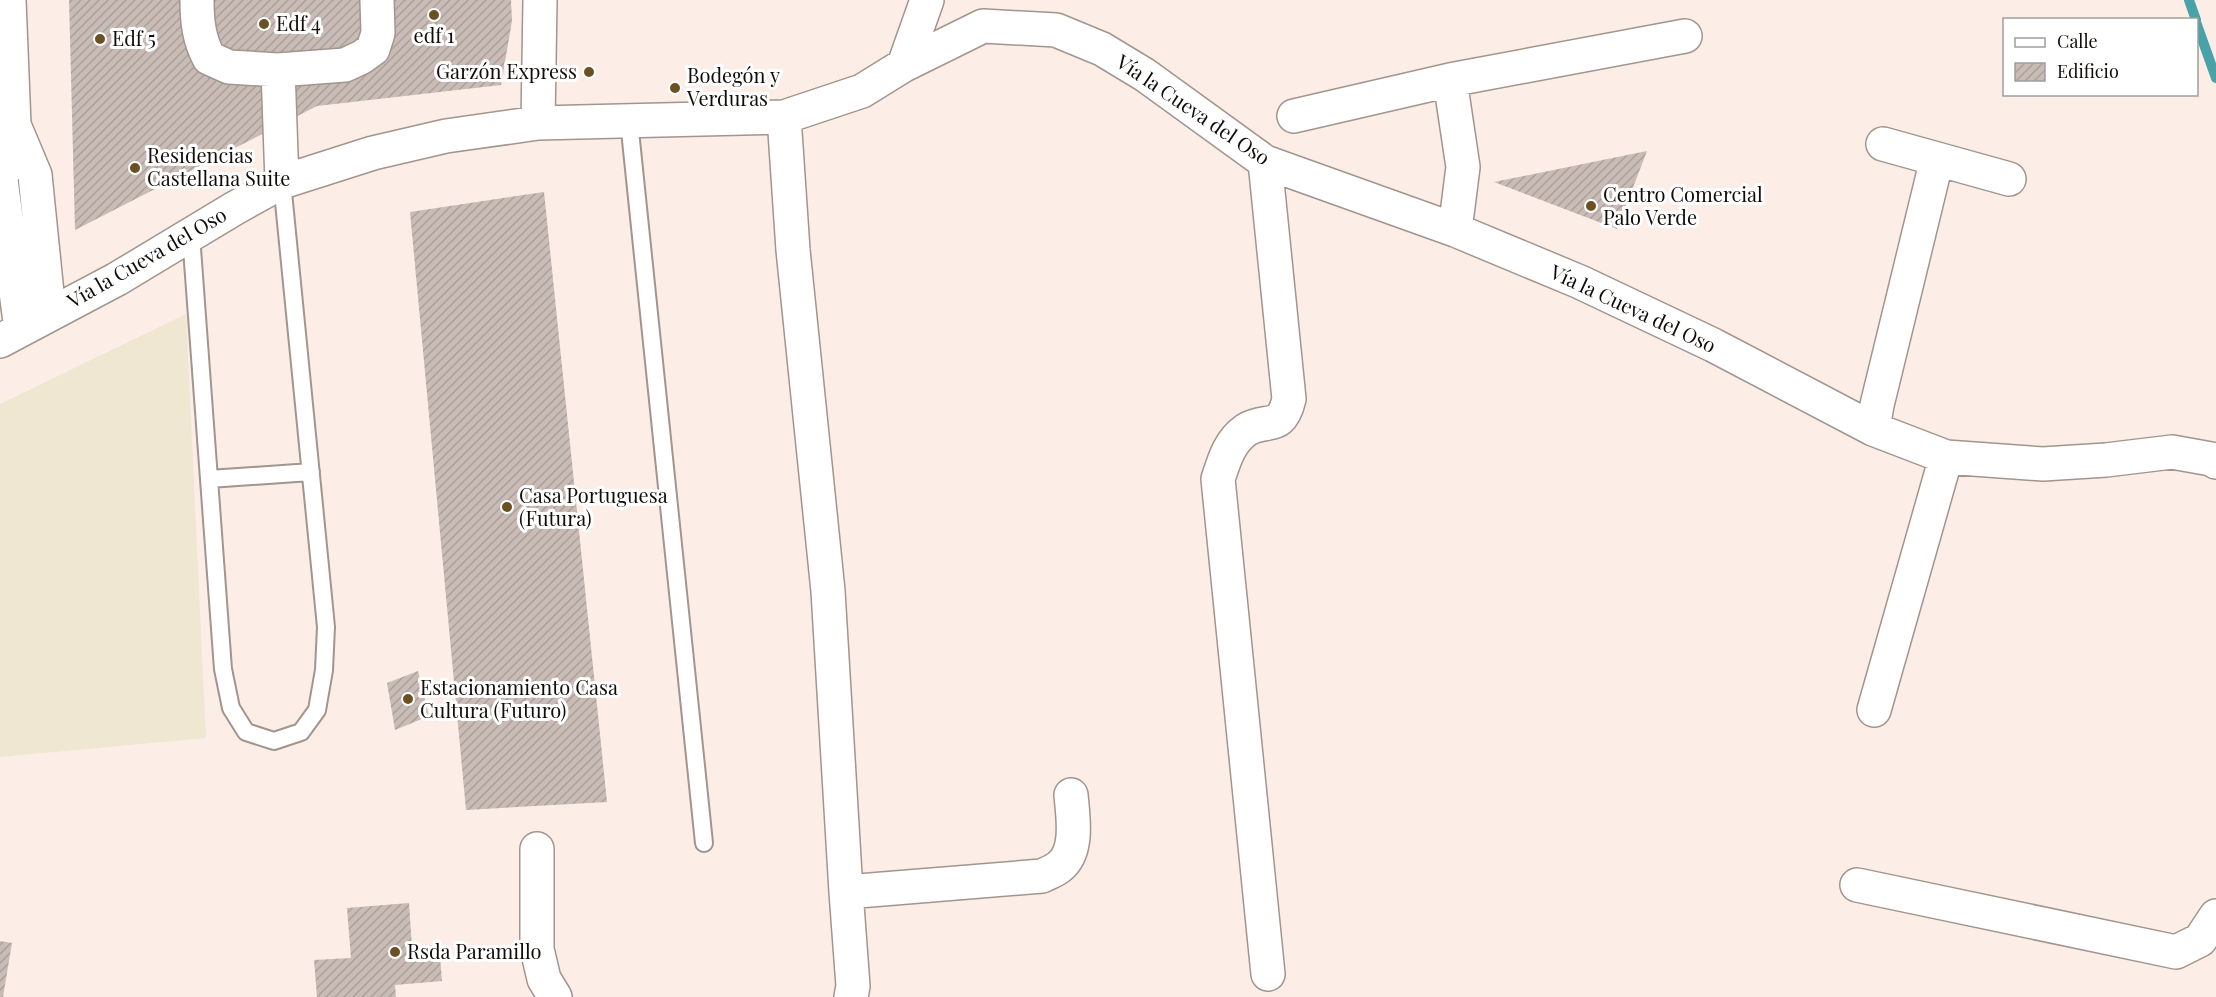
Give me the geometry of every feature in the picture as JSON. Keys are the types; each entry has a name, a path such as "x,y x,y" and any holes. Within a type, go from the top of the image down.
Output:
{"street":[{"path":"9,0 14,125 1,180 10,335"},
{"path":"197,0 197,23 201,42 209,58 229,67 278,70 345,65 362,57 373,49 378,33 377,0"},
{"path":"538,123 540,0"},
{"path":"904,65 927,0"},
{"name":"Vía la Cueva del Oso","path":"10,335 117,279 282,182 373,153 425,141 538,123 784,117 862,91 904,65 983,26 1056,30 1102,49 1146,75 1265,162 1455,230 1580,282 1703,340 1873,429 1947,457 2043,464 2106,460 2172,452 2211,459 2216,462"},
{"path":"1294,116 1450,80 1685,36"},
{"path":"278,70 282,182"},
{"path":"1450,80 1463,167 1455,230"},
{"path":"784,117 793,250 828,591 853,986 851,997"},
{"path":"14,125 34,175 49,313"},
{"path":"1883,144 2009,179"},
{"path":"1873,429 1937,159"},
{"path":"1265,162 1289,399 1286,412 1276,422 1247,430 1227,450 1218,479 1268,974"},
{"path":"1874,710 1947,457"},
{"path":"846,892 1042,876 1061,866 1070,851 1073,827 1071,795"},
{"path":"537,849 537,949 544,979 555,997"},
{"path":"1857,885 2176,952 2200,940 2216,916"}],"lane":[{"path":"629,121 704,843"},
{"path":"191,235 223,669 231,708 246,732 274,741 301,732 317,710 324,670 326,627 282,182"},
{"path":"209,479 310,472"}],"shaded area":[{"path":"186,314 206,738 0,757 0,404"}],"building":[{"name":"Residencias Castellana Suite","path":"69,0 511,0 512,21 501,85 317,106 75,230"},
{"name":"Centro Comercial Palo Verde","path":"1647,151 1617,229 1494,182"},
{"name":"Casa Portuguesa (Futura)","path":"544,192 607,802 466,810 410,212"},
{"name":"Estacionamiento Casa Cultura (Futuro)","path":"418,671 429,716 395,730 387,683"},
{"name":"Rsda Paramillo","path":"409,903 412,947 439,945 442,981 395,985 396,997 317,997 314,960 351,958 347,908"},
{"path":"0,941 12,943 3,997 0,997"}],"waterway":[{"path":"2189,0 2195,18"},
{"path":"2198,28 2216,78"}],"place":[{"name":"edf 1","path":"434,15"},
{"name":"Edf 4","path":"264,24"},
{"name":"Edf 5","path":"100,39"},
{"name":"Garzón Express","path":"589,72"},
{"name":"Bodegón y Verduras","path":"675,88"},
{"name":"Residencias Castellana Suite","path":"135,168"},
{"name":"Centro Comercial Palo Verde","path":"1591,206"},
{"name":"Casa Portuguesa (Futura)","path":"507,507"},
{"name":"Estacionamiento Casa Cultura (Futuro)","path":"408,699"},
{"name":"Rsda Paramillo","path":"395,952"}]}
